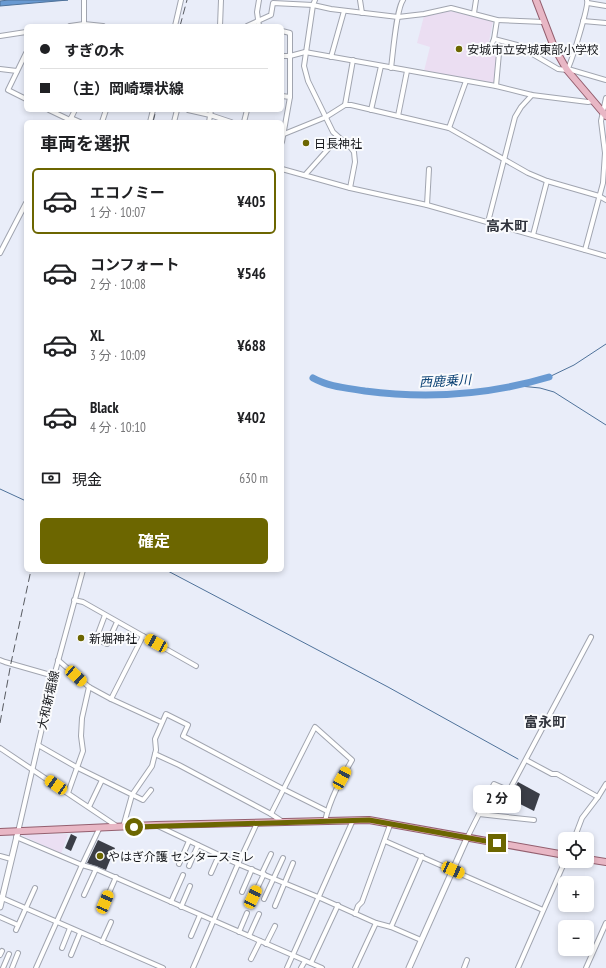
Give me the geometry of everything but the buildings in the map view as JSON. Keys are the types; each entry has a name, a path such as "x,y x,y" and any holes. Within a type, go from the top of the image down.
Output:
{"main road":[{"path":"536,0 554,47 567,69 605,114"},
{"path":"0,832 17,834 156,825 369,820 390,825 558,854"},
{"path":"594,860 606,862"}],"street":[{"path":"84,0 84,24"},
{"path":"175,24 181,0"},
{"path":"220,24 221,0"},
{"path":"259,0 257,12 259,24"},
{"path":"316,0 313,5 304,66 308,80 333,132 354,152 355,162 350,188"},
{"path":"360,0 362,13"},
{"path":"391,68 398,17 403,0"},
{"path":"474,13 476,0"},
{"path":"567,69 588,2 606,6"},
{"path":"251,24 271,15 273,3 313,5 344,11 398,17 424,14 451,8 497,20 544,22"},
{"path":"331,57 344,11"},
{"path":"496,86 499,53 489,51 494,39 497,20"},
{"path":"583,21 606,23"},
{"path":"0,36 24,32"},
{"path":"284,32 290,33 290,97 284,132"},
{"path":"494,39 517,45 558,69 567,69 606,80"},
{"path":"284,56 306,52 496,86 532,95 588,102 593,101"},
{"path":"345,105 353,60"},
{"path":"24,62 17,71 8,90 24,98"},
{"path":"371,110 381,66"},
{"path":"0,69 17,71"},
{"path":"398,116 407,71"},
{"path":"449,128 466,81"},
{"path":"488,222 516,117 521,107 532,95"},
{"path":"284,96 290,97"},
{"path":"585,250 603,183 605,167 601,121 605,114 606,99"},
{"path":"284,138 326,117 345,105 371,110 449,128 505,161 547,181 600,196 606,200"},
{"path":"53,112 70,120"},
{"path":"211,112 227,120"},
{"path":"305,174 338,138"},
{"path":"284,169 305,174 350,188 427,205 606,256"},
{"path":"427,205 429,169"},
{"path":"533,235 547,181"},
{"path":"0,252 24,207"},
{"name":"大和新堀線","path":"17,834 54,676 81,572"},
{"path":"74,600 83,602 196,666"},
{"path":"105,615 96,639 107,644 118,622"},
{"path":"111,699 143,636"},
{"path":"409,968 478,814 494,784 508,790 510,789 590,637"},
{"path":"0,660 54,676"},
{"path":"58,660 90,687 111,699 161,722"},
{"path":"68,793 83,751 81,736 82,718 90,687"},
{"path":"0,748 121,827 132,795 152,766 155,754 155,739 161,722 166,714 188,725 183,736 327,811"},
{"path":"271,814 315,727 352,760 327,811 325,821"},
{"path":"38,745 78,768 143,800 151,790"},
{"path":"155,754 179,765 271,814 283,822"},
{"path":"526,760 552,774 557,774 598,798"},
{"path":"89,807 102,780"},
{"path":"577,832 582,818 598,798 606,784"},
{"path":"478,814 534,820"},
{"path":"286,968 353,820"},
{"path":"193,968 257,823"},
{"path":"156,825 238,864 338,905 376,923 391,927 421,940"},
{"path":"355,914 358,906 362,902 390,825"},
{"path":"36,968 98,829"},
{"path":"0,907 1,897 17,834 82,865 116,877 314,966 322,968"},
{"path":"179,864 189,841"},
{"path":"385,841 543,910"},
{"path":"189,866 198,845"},
{"path":"253,897 271,854"},
{"path":"211,873 219,855"},
{"path":"0,856 11,859"},
{"path":"391,927 422,856"},
{"path":"264,899 283,858"},
{"path":"275,906 293,863"},
{"path":"518,968 535,933 543,910 561,868"},
{"path":"84,895 96,869"},
{"path":"242,892 252,869"},
{"path":"171,902 183,875"},
{"path":"105,902 116,877"},
{"path":"181,907 190,886"},
{"path":"16,930 34,888"},
{"path":"1,897 154,966 163,968"},
{"path":"314,966 338,905"},
{"path":"239,932 247,913"},
{"path":"249,936 259,914"},
{"path":"191,936 200,915"},
{"path":"0,917 18,925"},
{"path":"102,942 111,922"},
{"path":"356,968 376,923"},
{"path":"586,968 606,923"},
{"path":"266,944 275,926"},
{"path":"62,948 70,928"},
{"path":"71,955 80,933"},
{"path":"251,959 260,941"},
{"path":"12,968 18,953"},
{"path":"0,967 3,968 9,954"},
{"path":"464,968 467,960"},
{"path":"301,968 305,961"}],"shaded area":[{"name":"安城市立安城東部小学校","path":"450,11 493,21 487,52 498,53 495,82 493,83 424,71 430,47 417,43 424,16"},
{"path":"68,834 61,854 22,835"}],"water":[{"path":"68,0 0,6 0,1"}],"waterway":[{"name":"西鹿乗川","path":"549,377 574,365 606,344"},
{"name":"西鹿乗川","path":"313,378 332,385 365,391 411,395 435,395 458,394 504,388 549,377"},
{"path":"520,386 540,388 554,392 606,425"},
{"path":"0,489 24,500"},
{"path":"170,572 388,687 518,759"}],"railway":[{"path":"181,24 187,0"},
{"path":"154,120 156,112"},
{"path":"0,723 31,572"}],"place":[{"name":"安城市立安城東部小学校","path":"459,49"},
{"name":"日長神社","path":"306,143"},
{"name":"新堀神社","path":"81,638"},
{"name":"やはぎ介護 センタースミレ","path":"100,856"}],"district":[{"name":"高木町","path":"507,226"},
{"name":"富永町","path":"545,722"}],"route":[{"path":"134,827 156,825 369,820 390,825 497,843"}]}
